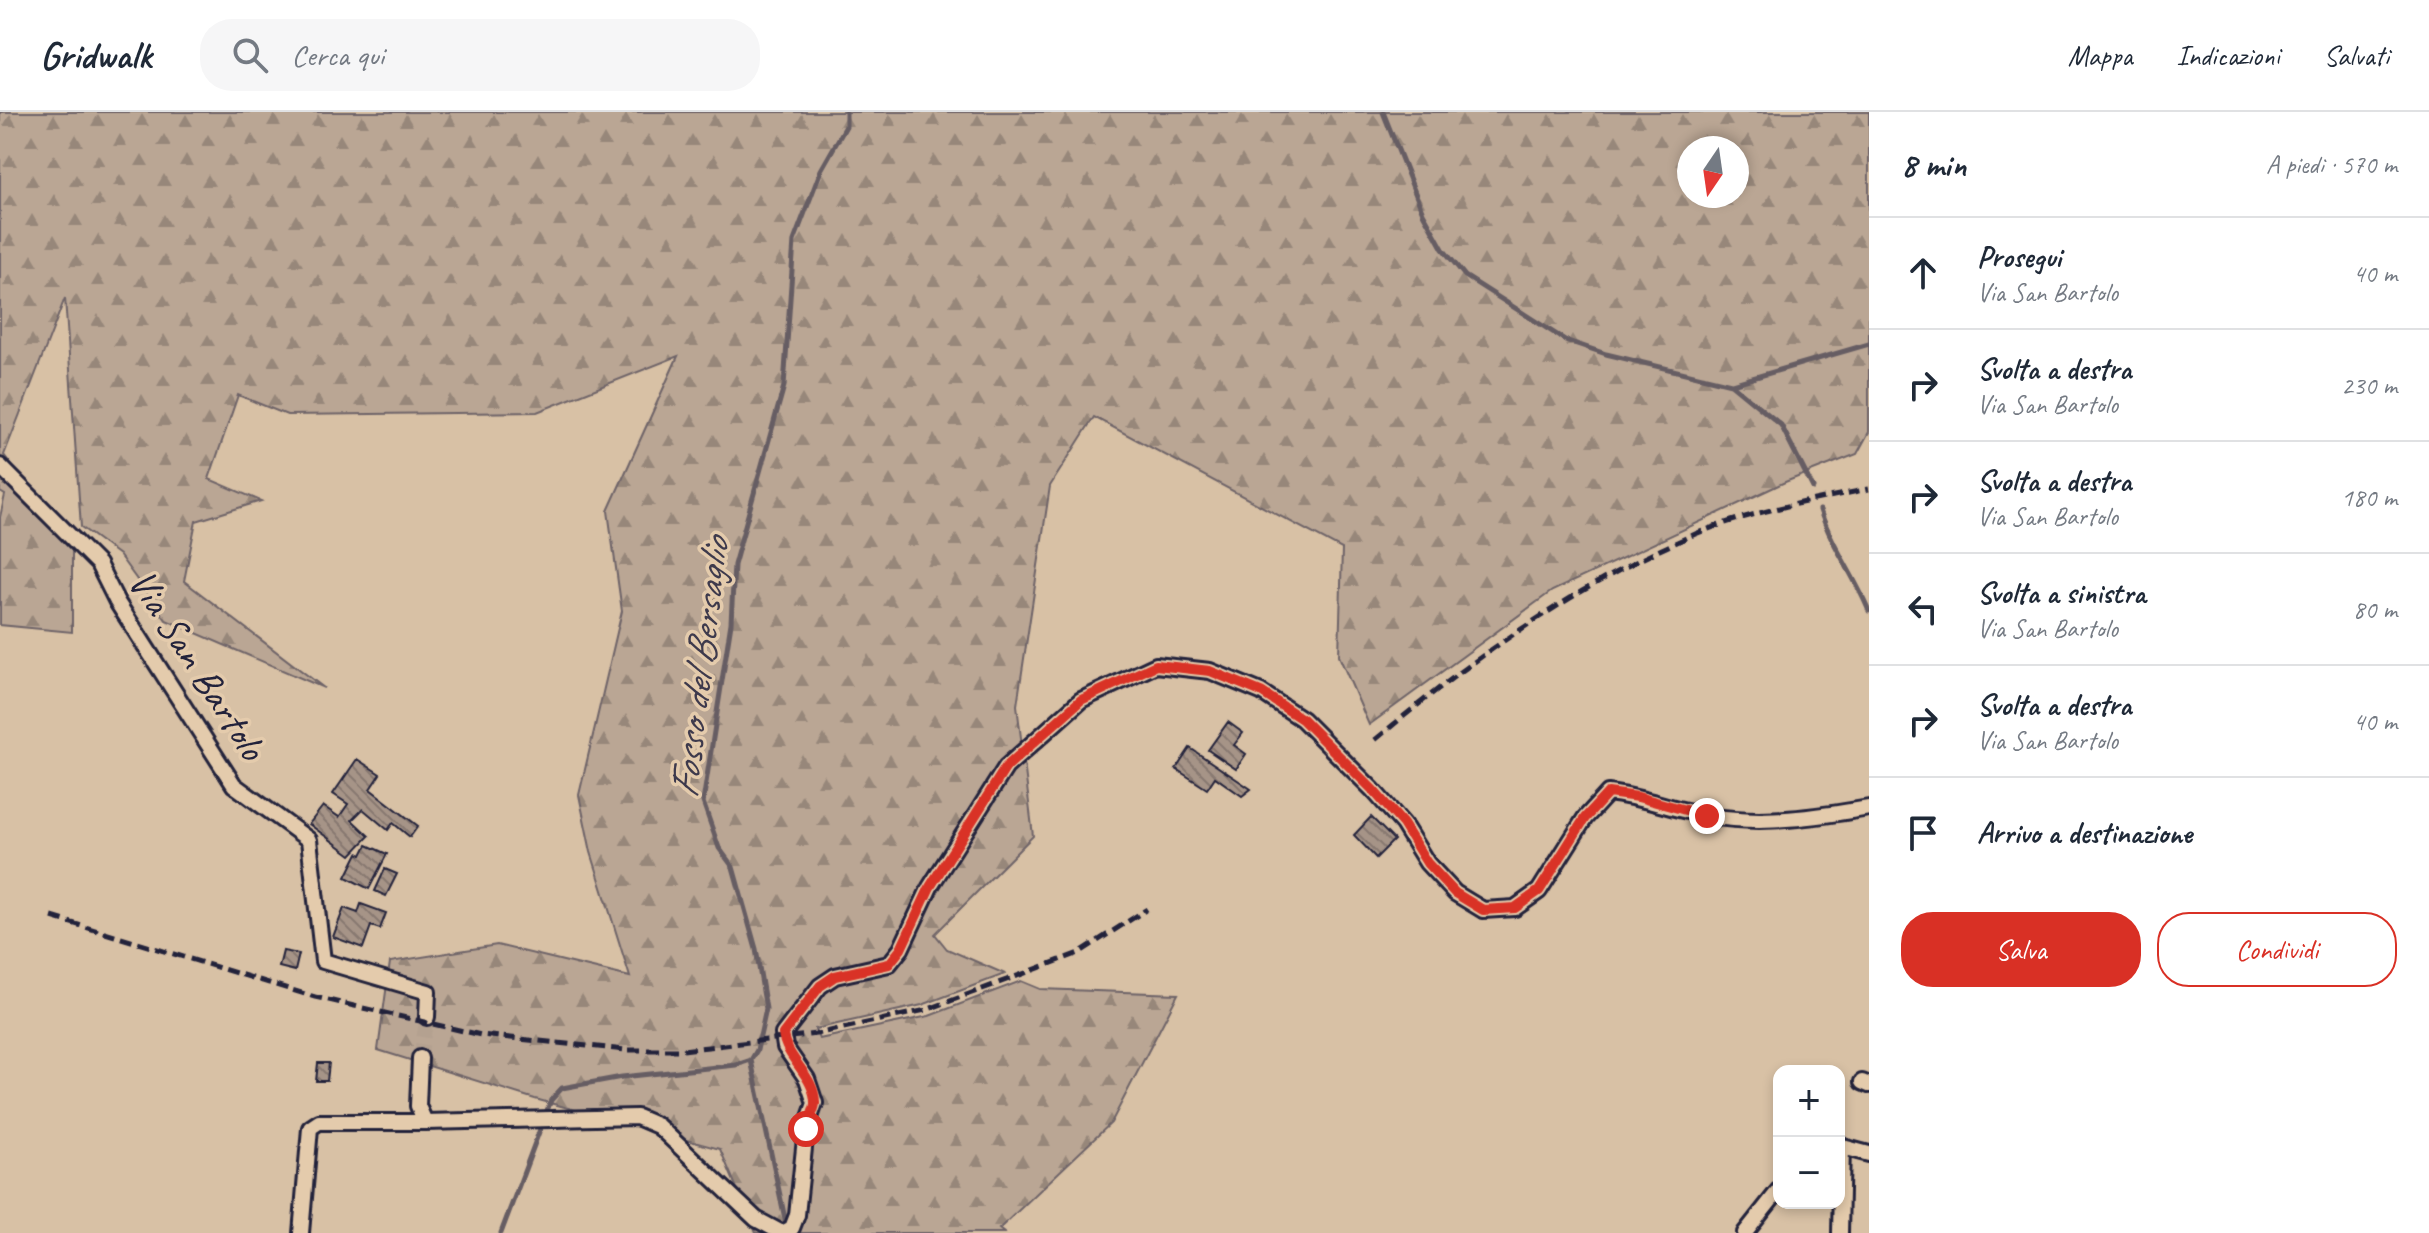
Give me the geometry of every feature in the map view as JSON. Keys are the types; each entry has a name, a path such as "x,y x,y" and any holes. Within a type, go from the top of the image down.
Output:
{"street":[{"name":"Via San Bartolo","path":"0,466 98,564 117,602 234,785 309,840 323,961 428,992 427,1017"},
{"path":"301,1233 310,1128 319,1122 637,1117 658,1126 756,1219 787,1230 798,1207 806,1129 815,1103 807,1079 785,1047 783,1034 820,986 835,976 889,964 901,949 930,887 1006,767 1081,700 1156,665 1210,671 1261,692 1302,719 1383,801 1403,824 1427,863 1455,893 1483,910 1515,908 1539,891 1585,818 1608,793 1638,797 1707,816 1740,819 1774,820 1869,808"},
{"path":"420,1058 418,1106 425,1122"},
{"path":"1845,1147 1869,1154"},
{"path":"1745,1233 1773,1198"},
{"path":"1840,1209 1840,1233"}],"green space":[{"path":"0,112 1869,112 1869,432 1857,454 1785,482 1552,591 1369,725 1339,656 1342,549 1094,417 1050,486 1017,705 1033,836 935,934 947,949 1005,974 922,1005 815,1029 819,1039 929,1016 1021,981 1040,989 1178,994 1111,1123 999,1229 1004,1233 756,1233 720,1149 535,1099 378,1050 390,962 497,945 630,977 591,852 579,795 622,611 608,511 678,356 537,412 287,415 238,395 209,479 261,501 196,521 184,581 324,688 166,620 119,555 81,527 65,298 4,455 72,545 72,632 0,625 0,517 5,495 0,492"}],"building":[{"path":"1228,722 1243,733 1234,745 1246,754 1236,769 1208,750"},
{"path":"1190,748 1251,789 1242,796 1215,777 1207,789 1176,769"},
{"path":"357,759 380,774 370,789 418,826 410,837 393,823 388,830 363,809 352,820 369,836 351,855 309,824 323,806 339,817 348,804 333,794"},
{"path":"1371,817 1394,840 1376,858 1354,835"},
{"path":"367,845 387,854 369,889 346,877 358,853 362,855"},
{"path":"385,869 397,874 386,896 375,891"},
{"path":"361,904 386,913 380,929 371,926 363,948 333,937 344,908 358,913"},
{"path":"283,951 299,954 295,971 279,967"},
{"path":"318,1063 329,1063 327,1081 316,1081"}],"waterway":[{"name":"Fosso del Bersaglio","path":"787,1228 751,1060 757,1050 766,1009 756,949 733,867 719,848 703,802 731,623 734,565 784,386 794,241 821,170 846,126 846,112"},
{"path":"1383,112 1423,213 1443,249 1465,276 1565,340 1606,354 1731,384 1781,425 1813,488"},
{"path":"1732,384 1869,344"},
{"path":"1820,510 1869,611"},
{"path":"501,1233 551,1100 562,1088 622,1077 736,1065 751,1060"}],"tunnel":[{"path":"420,1058 427,1017"}],"railway":[{"path":"1375,740 1523,628 1644,558 1730,521 1869,489"},
{"path":"52,917 315,997 481,1035 626,1050 683,1050 816,1034 926,1010 1079,953 1147,909"}],"route":[{"path":"806,1129 815,1103 807,1079 785,1047 783,1034 798,1011 820,986 835,976 889,964 901,949 930,887 1006,767 1081,700 1116,681 1156,665 1210,671 1261,692 1302,719 1327,740 1403,824 1427,863 1455,893 1483,910 1515,908 1539,891 1585,818 1608,793 1638,797 1707,816"}]}
